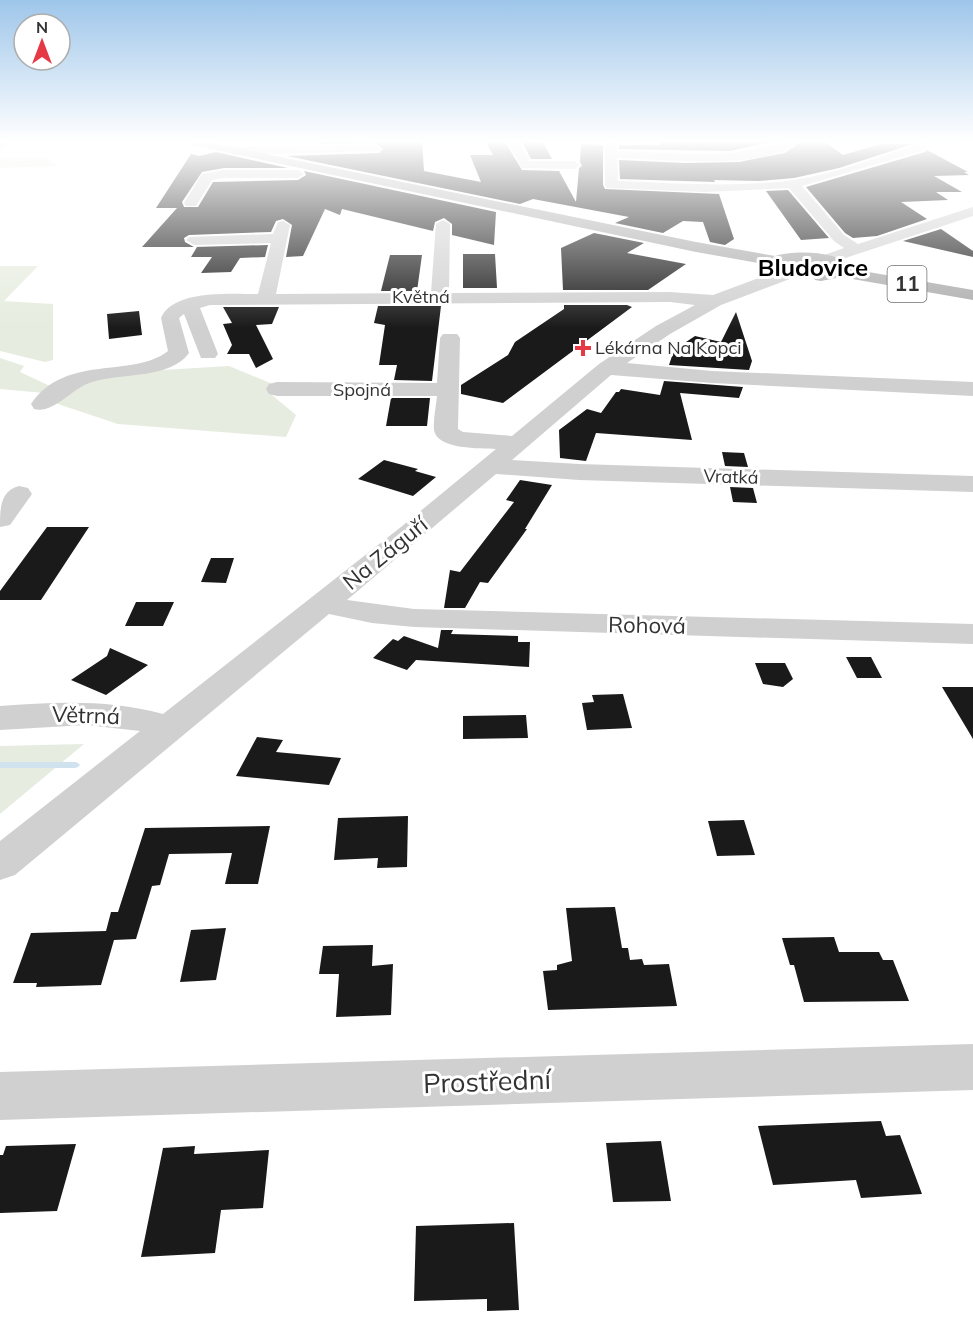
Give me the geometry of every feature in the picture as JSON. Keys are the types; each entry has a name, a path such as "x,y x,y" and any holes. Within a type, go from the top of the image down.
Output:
{"main road":[{"name":"11","path":"488,204 696,247 819,277 841,272 973,295"},
{"name":"11","path":"782,267 797,256 827,259"},
{"path":"827,259 843,268 841,272"}],"street":[{"path":"810,204 839,238 857,250"},
{"path":"827,259 973,211"},
{"path":"440,297 443,224"},
{"path":"194,240 282,231 266,298"},
{"name":"Na Záguří","path":"0,864 411,533 606,368 657,333 782,267"},
{"name":"Květná","path":"189,304 216,299 440,297 670,297 715,301"},
{"path":"42,404 61,389 81,379 160,363 173,358 179,353 170,316 177,309 189,304 208,354"},
{"path":"450,338 446,432 457,439 515,443"},
{"path":"606,368 712,377 973,390"},
{"name":"Spojná","path":"276,389 448,390"},
{"name":"Vratká","path":"490,466 569,472 973,484"},
{"path":"0,519 19,494"},
{"name":"Rohová","path":"323,604 372,614 414,618 973,634"},
{"name":"Větrná","path":"0,718 85,713 124,716 170,728"},
{"name":"Prostřední","path":"0,1096 973,1066"}],"shaded area":[{"path":"0,266 38,266 4,301 53,304 53,360 45,362 0,351"},
{"path":"0,358 24,366 20,372 52,387 44,393 0,389"},
{"path":"229,366 275,385 272,395 296,415 286,437 118,424 49,401 80,375"},
{"path":"84,744 0,814 0,746"}],"building":[{"path":"159,204 183,204 184,207 198,207 200,204 458,204 496,212 494,245 452,235 452,224 444,218 435,222 433,231 342,209 340,215 325,209 303,256 286,257 292,225 283,219 276,221 271,232 189,235 184,238 185,242 194,247 142,247 177,208 156,208"},
{"path":"559,204 722,204 734,239 725,245 710,242 703,222 683,221 663,233 615,223 629,217"},
{"path":"775,204 800,204 829,238 801,240"},
{"path":"820,204 904,204 927,219 877,236 853,238 845,233"},
{"path":"941,229 973,251 973,257 903,241"},
{"path":"594,233 644,243 627,253 686,264 648,290 563,290 561,248"},
{"path":"268,245 265,257 240,258 231,272 201,273 212,257 191,257 197,247 194,247"},
{"path":"463,254 495,254 497,288 463,288"},
{"path":"390,255 422,255 417,291 381,291"},
{"path":"564,305 627,305 632,307 503,403 461,394 461,385 508,355 515,342 564,309"},
{"path":"378,306 441,306 432,381 394,380 397,365 379,365 385,325 374,323"},
{"path":"223,307 279,307 272,324 256,325 273,359 256,368 249,354 227,354 232,345 223,324 232,323"},
{"path":"139,311 142,335 109,339 107,314"},
{"path":"736,312 752,361 749,370 669,365 674,350 695,336 721,342"},
{"path":"664,381 743,387 739,398 680,393 692,440 596,433 586,461 560,458 559,430 587,409 601,413 616,392 621,389 660,395"},
{"path":"391,398 430,398 427,426 386,426"},
{"path":"722,452 744,453 748,467 725,466"},
{"path":"384,460 418,469 415,471 436,477 413,496 358,479"},
{"path":"520,480 552,485 525,529 527,529 488,583 480,582 465,608 444,608 450,570 460,572 514,502 506,500"},
{"path":"730,487 753,488 757,503 733,502"},
{"path":"47,527 89,527 41,600 0,600 0,591"},
{"path":"211,558 234,558 226,583 201,582"},
{"path":"136,602 174,602 163,626 125,626"},
{"path":"441,630 453,630 451,634 518,636 518,642 530,642 529,667 416,660 407,670 373,658 393,639 398,641 404,636 438,648"},
{"path":"110,648 148,665 106,695 71,680 107,656"},
{"path":"846,657 871,657 882,678 857,678"},
{"path":"755,663 785,663 793,679 783,687 763,684"},
{"path":"942,687 973,687 973,739"},
{"path":"623,694 632,728 587,730 582,703 594,702 592,695"},
{"path":"526,715 528,738 463,739 463,716"},
{"path":"257,737 283,740 276,752 341,758 329,785 236,776"},
{"path":"408,816 407,867 377,868 378,858 334,860 338,818"},
{"path":"744,820 755,855 717,856 708,821"},
{"path":"270,826 258,884 225,884 232,853 169,854 160,885 152,886 136,939 114,940 101,985 36,987 37,983 13,983 31,933 106,931 111,912 118,912 145,828"},
{"path":"615,907 622,948 628,948 630,960 642,959 644,965 669,964 677,1006 548,1010 543,971 557,970 557,965 572,961 566,908"},
{"path":"226,928 216,980 180,982 191,930"},
{"path":"834,937 839,952 879,952 883,960 893,960 909,1001 804,1002 794,965 790,965 782,938"},
{"path":"373,945 372,966 393,964 391,1015 336,1017 339,974 319,974 323,946"},
{"path":"881,1121 886,1136 900,1135 922,1194 861,1198 856,1180 773,1185 758,1126"},
{"path":"661,1141 671,1201 613,1202 606,1143"},
{"path":"76,1144 57,1211 0,1213 0,1155 3,1155 6,1146"},
{"path":"195,1146 194,1154 269,1150 263,1208 221,1210 215,1253 141,1257 163,1148"},
{"path":"514,1223 519,1310 487,1311 487,1299 414,1301 416,1226"}],"waterway":[{"path":"0,765 75,765"}],"place":[{"name":"Lékárna Na Kopci","path":"583,348"}],"district":[{"name":"Bludovice","path":"813,268"}]}
